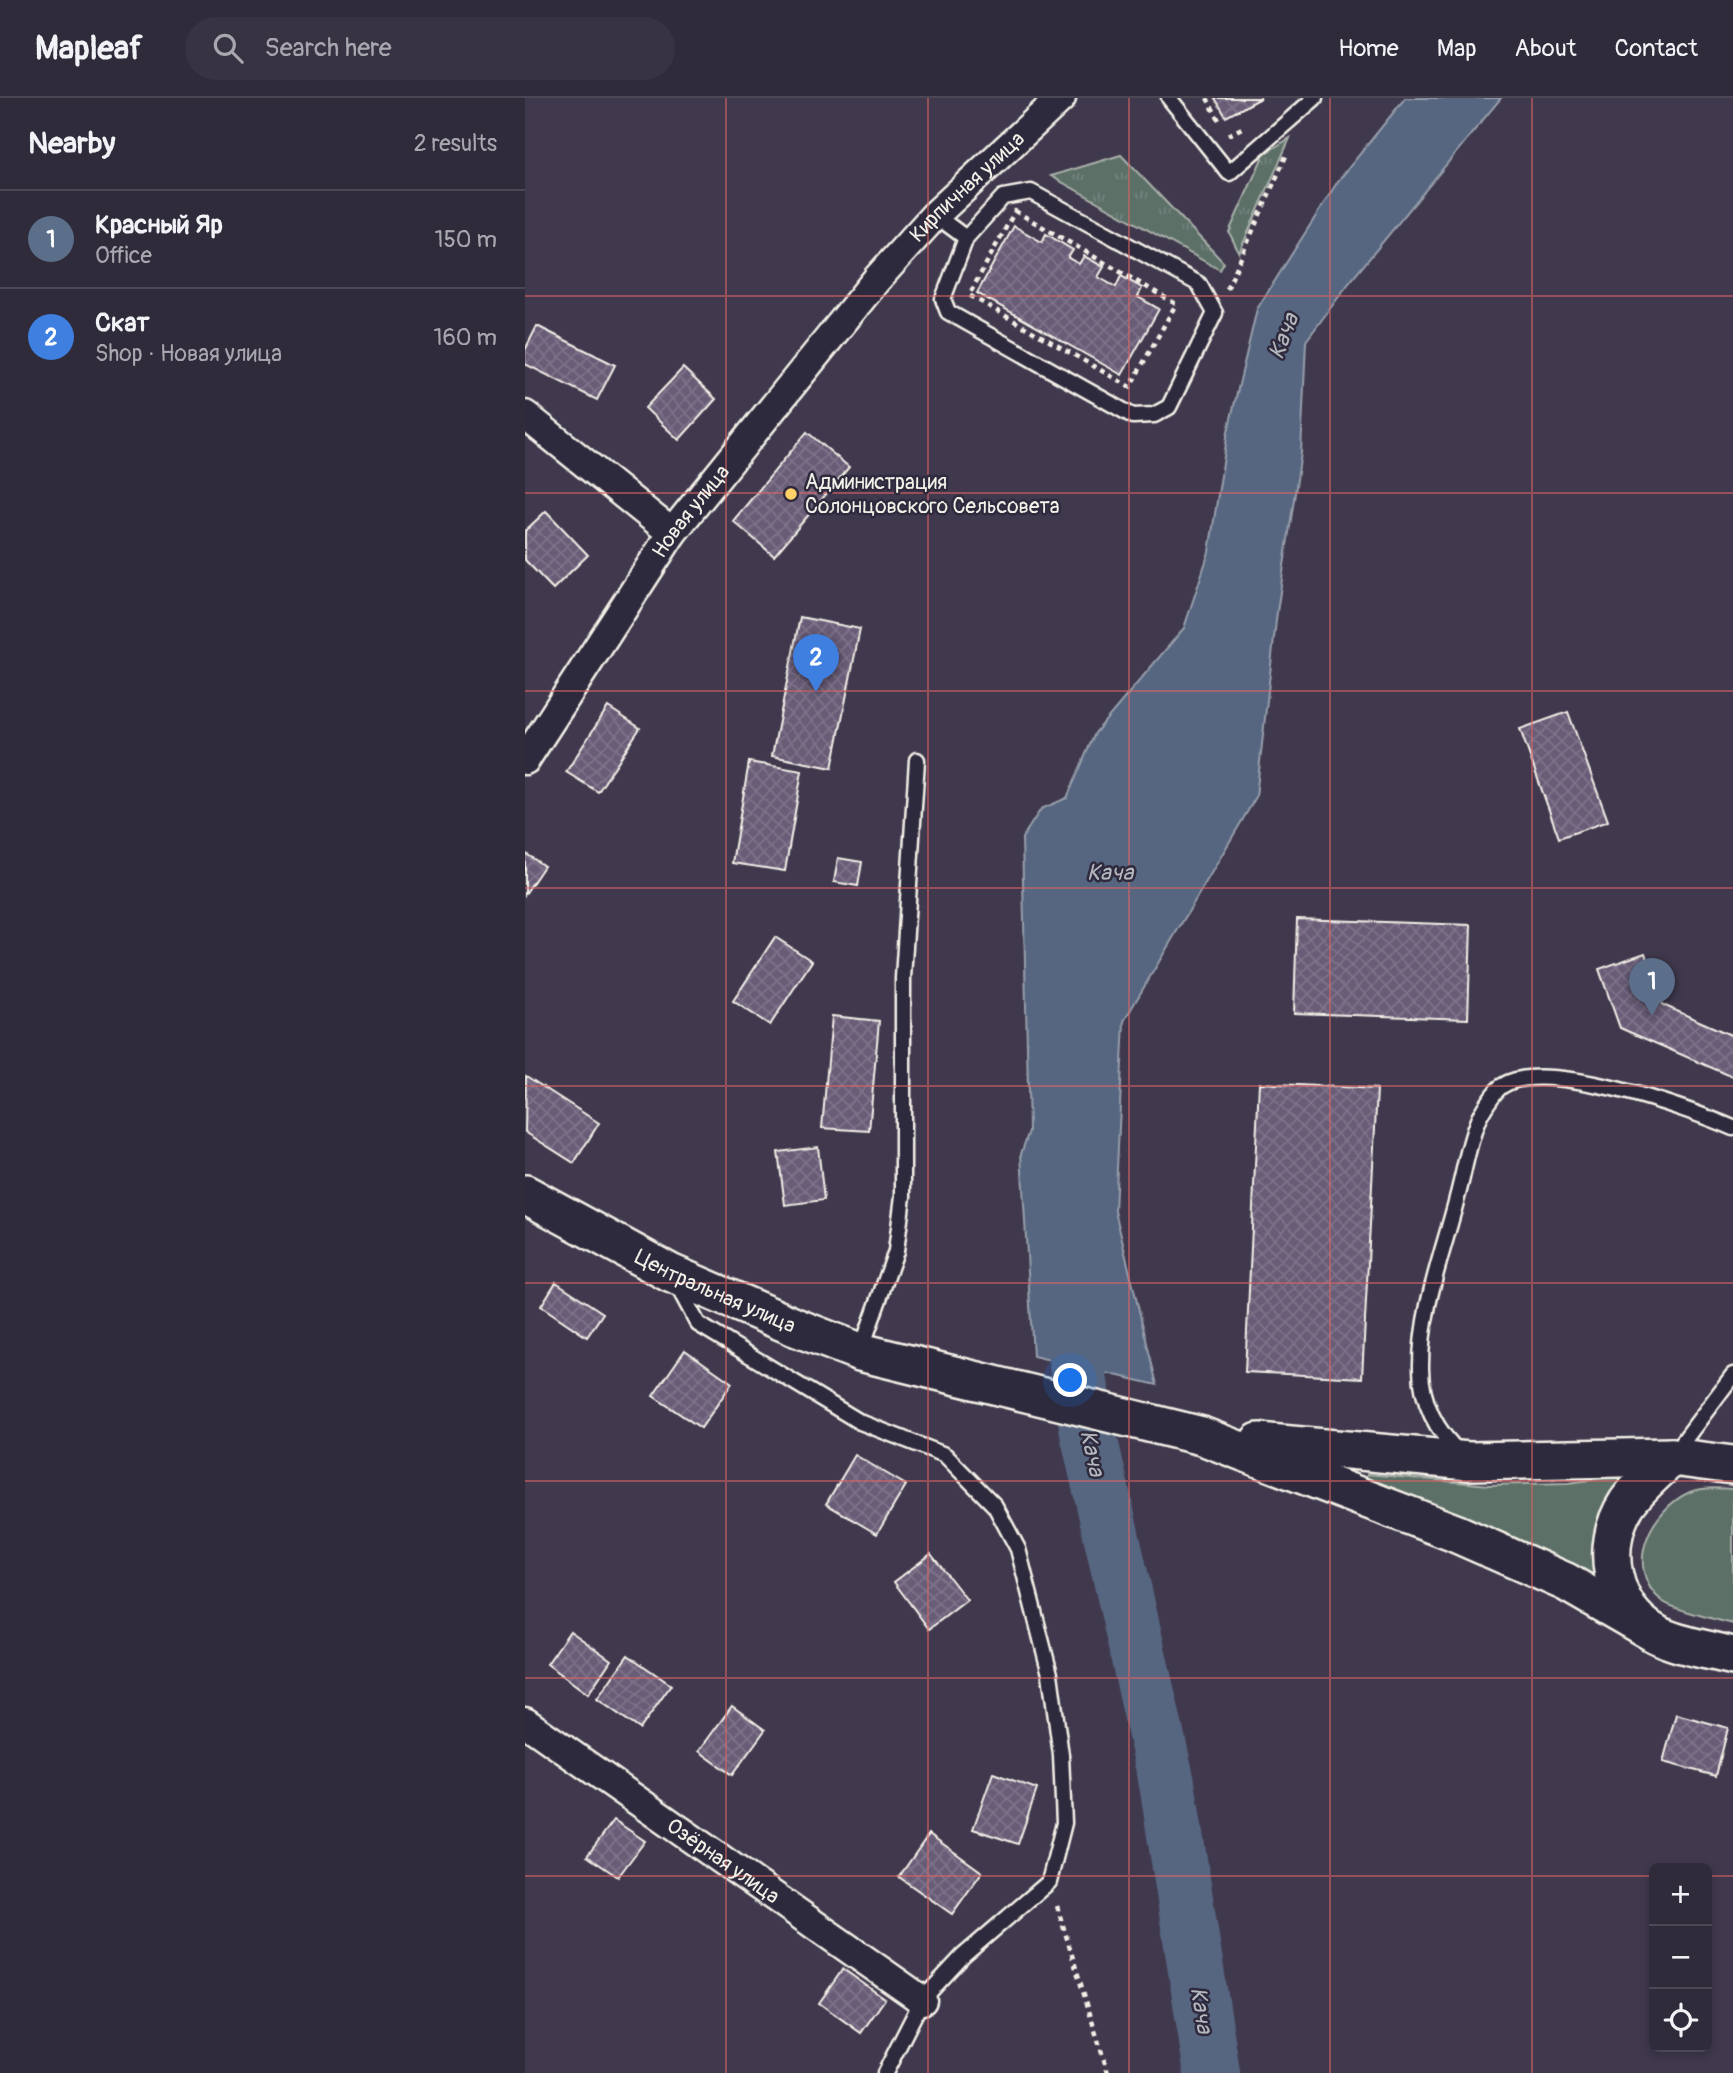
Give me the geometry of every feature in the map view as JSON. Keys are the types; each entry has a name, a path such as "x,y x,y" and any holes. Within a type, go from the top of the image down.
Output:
{"street":[{"name":"Кирпичная улица","path":"877,279 935,215 1061,98"},
{"name":"Новая улица","path":"525,760 672,534 877,279"},
{"path":"530,428 672,534"},
{"name":"Центральная улица","path":"530,1202 670,1273 860,1352 1202,1436"},
{"path":"1202,1436 1355,1453 1469,1461 1536,1462 1672,1457 1733,1465"},
{"path":"1202,1436 1455,1533 1566,1582 1656,1634 1733,1656"},
{"path":"1656,1634 1625,1605 1611,1571 1613,1536 1627,1504 1672,1457"},
{"name":"Озёрная улица","path":"525,1722 922,2000"}],"lane":[{"path":"1169,98 1229,173 1315,98"},
{"path":"1031,192 1199,284 1211,306 1215,313 1169,407 1154,415 1133,416 948,312 943,299 966,238 1003,197 1031,192"},
{"path":"935,215 966,238"},
{"path":"860,1352 896,1251 903,1196 904,978 917,760"},
{"path":"1469,1461 1443,1437 1427,1405 1421,1371 1424,1327 1478,1119 1501,1086 1528,1076 1632,1091 1687,1108 1733,1128"},
{"path":"670,1273 698,1324 860,1422 945,1455 995,1506 1019,1549 1050,1674 1061,1755 1064,1823 1049,1882 963,1956 922,2000 885,2073"},
{"path":"1672,1457 1733,1375"}],"path":[{"path":"1207,98 1228,136 1250,123"},
{"path":"1176,303 1130,387 969,295 1015,211 1176,303 1211,306 1220,303 1297,130 1291,119"},
{"path":"1049,1882 1108,2073"}],"green space":[{"path":"1290,138 1239,253 1229,232 1264,154"},
{"path":"1121,155 1224,263 1220,270 1051,176"},
{"path":"1367,1474 1490,1485 1568,1483 1627,1475 1599,1582 1512,1536 1366,1480"},
{"path":"1700,1489 1733,1489 1733,1624 1684,1611 1662,1601 1650,1588 1644,1572 1643,1556 1653,1525 1676,1500"}],"water":[{"name":"Кача","path":"1405,98 1501,98 1349,283 1306,341 1301,453 1277,612 1256,797 1124,1021 1115,1211 1157,1385 1033,1356 1021,1154 1029,1131 1022,838 1041,809 1067,798 1095,733 1184,628 1209,552 1228,431 1257,309 1338,181"}],"building":[{"path":"1215,98 1261,98 1226,117"},
{"path":"1014,226 1042,242 1046,234 1073,250 1068,258 1079,264 1084,256 1104,267 1098,277 1116,287 1121,276 1142,288 1138,297 1159,309 1122,375 977,293"},
{"path":"537,326 615,365 597,400 525,364 525,350"},
{"path":"683,368 716,399 679,440 645,408"},
{"name":"Администрация Солонцовского Сельсовета","path":"807,432 849,467 774,556 733,521"},
{"path":"546,511 588,555 553,589 525,560 525,531"},
{"path":"800,617 860,629 832,768 772,756"},
{"path":"608,707 640,728 598,792 566,772"},
{"path":"1568,712 1608,821 1559,838 1520,729"},
{"path":"749,762 802,771 785,871 732,863"},
{"path":"525,853 544,866 525,894"},
{"path":"838,858 862,862 858,886 834,882"},
{"path":"1297,919 1471,925 1468,1019 1294,1013"},
{"path":"775,937 812,961 770,1025 733,1001"},
{"path":"1645,953 1663,1005 1733,1036 1733,1077 1620,1028 1599,969"},
{"path":"832,1016 879,1021 869,1131 822,1128"},
{"path":"526,1076 599,1123 574,1163 525,1132"},
{"path":"1259,1083 1377,1089 1362,1378 1245,1372"},
{"path":"818,1147 824,1200 785,1205 778,1152"},
{"path":"556,1282 603,1313 587,1337 541,1306"},
{"path":"685,1350 732,1383 701,1428 653,1396"},
{"path":"855,1455 906,1485 877,1534 826,1504"},
{"path":"931,1554 967,1600 929,1629 894,1582"},
{"path":"570,1631 611,1660 588,1694 547,1664"},
{"path":"628,1655 671,1685 640,1729 597,1699"},
{"path":"732,1706 765,1730 732,1775 699,1751"},
{"path":"1676,1714 1728,1728 1716,1776 1663,1762"},
{"path":"993,1773 1037,1789 1018,1844 973,1829"},
{"path":"614,1820 645,1841 618,1877 587,1856"},
{"path":"929,1834 982,1872 952,1914 899,1877"},
{"path":"843,1969 885,1999 861,2033 819,2003"}],"waterway":[{"name":"Кача","path":"1065,1291 1088,1432 1167,1783 1212,2073"}],"place":[{"name":"Администрация Солонцовского Сельсовета","path":"791,494"},
{"name":"Скат","path":"816,692"},
{"name":"Красный Яр","path":"1652,1016"}]}
